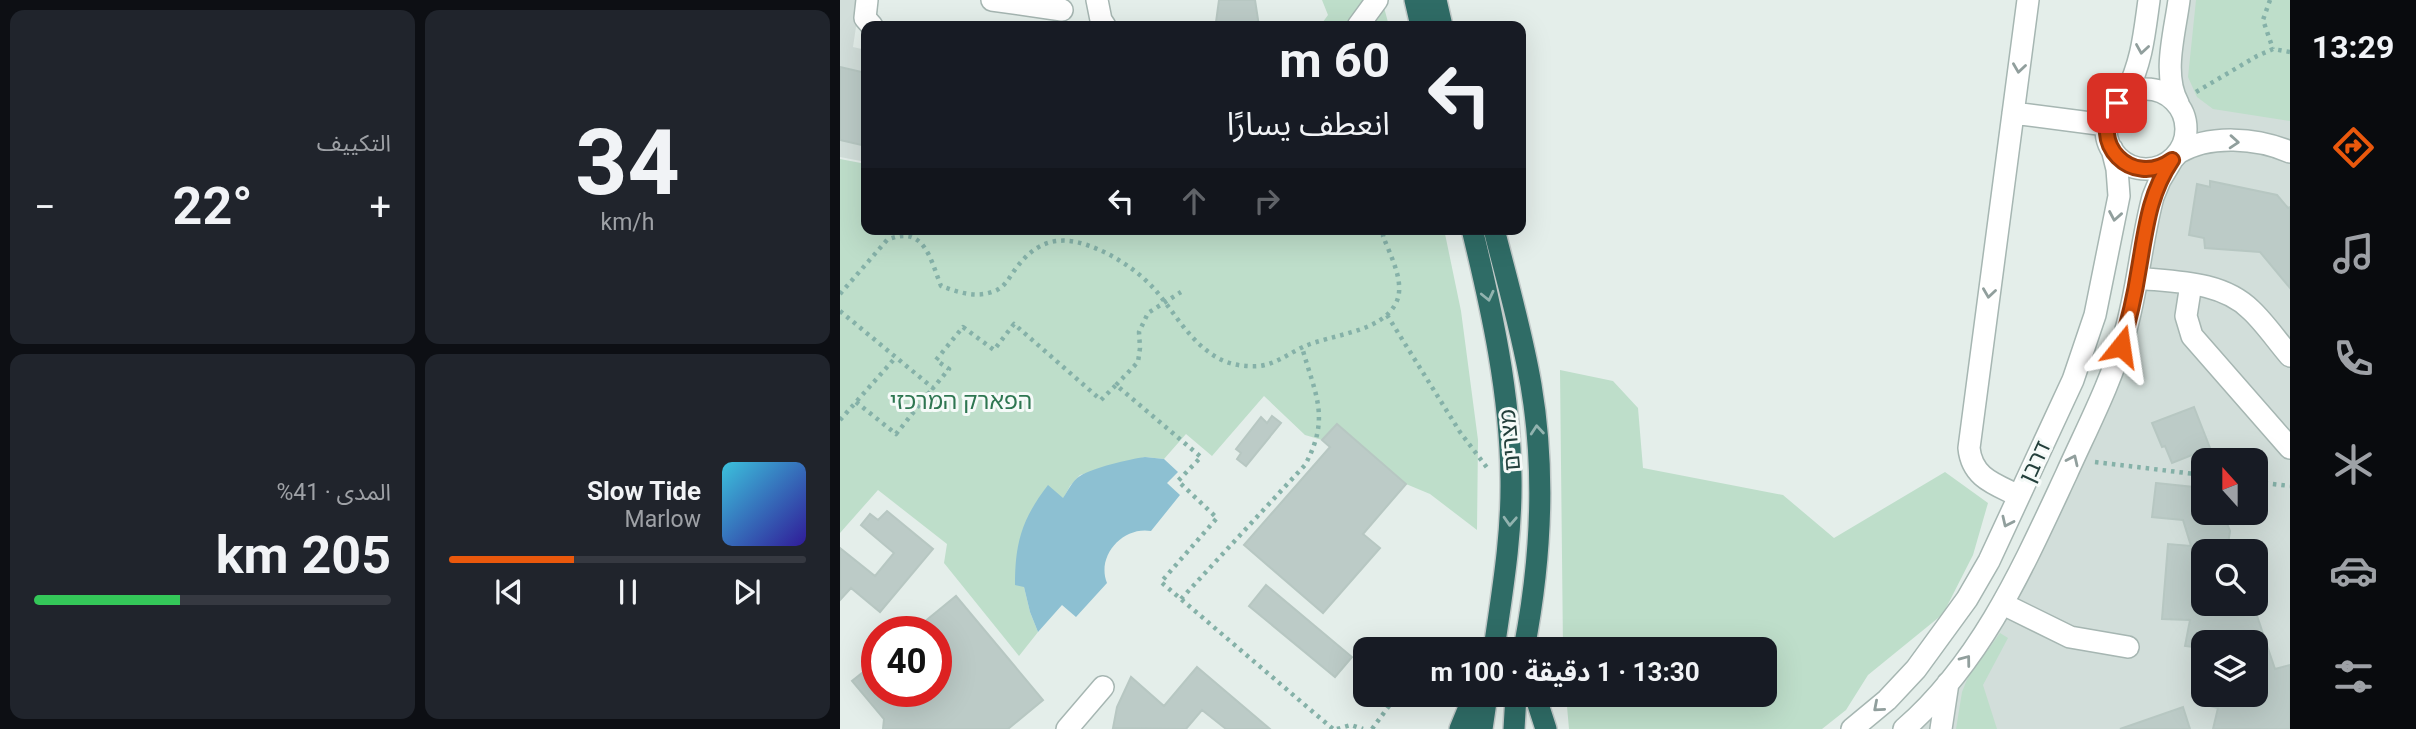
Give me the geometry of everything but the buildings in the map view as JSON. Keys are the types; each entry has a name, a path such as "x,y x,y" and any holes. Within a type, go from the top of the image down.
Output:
{"highway":[{"path":"1415,0 1420,21"},
{"path":"1436,0 1441,21"},
{"name":"מצרים","path":"1473,235 1492,313 1510,438 1509,534 1496,637"},
{"name":"מצרים","path":"1495,235 1525,355 1536,421 1541,491 1538,561 1529,637"},
{"path":"1491,637 1501,600"},
{"path":"1460,729 1469,707"},
{"path":"1482,729 1485,707"},
{"path":"1514,729 1515,707"},
{"path":"1539,707 1546,729"}],"street":[{"path":"867,0 865,18 868,21"},
{"path":"992,0 1050,15"},
{"path":"1097,0 1102,21"},
{"path":"1362,21 1377,0"},
{"path":"2019,496 1978,474 1974,469 1969,448 2028,0"},
{"path":"2149,0 2137,72 2126,94 2113,107 2106,125 2107,138 2112,149 2125,163 2143,169 2155,168 2197,144 2213,141 2264,144 2290,152"},
{"path":"2175,157 2187,131 2184,114 2172,92 2171,73 2179,0"},
{"path":"2126,94 2151,89 2163,92 2178,103"},
{"path":"2013,113 2106,125"},
{"name":"דרבן","path":"1852,729 1887,700 1943,635 1984,570 2073,380 2095,315 2119,196 2112,149"},
{"name":"דרבן","path":"1904,729 1948,683 1970,655 2019,576 2113,370 2127,324 2153,197 2175,157"},
{"path":"2137,278 2191,284 2220,291 2245,304 2290,356"},
{"path":"2191,284 2186,316 2192,336 2290,447"},
{"path":"2003,604 2070,636 2128,647"},
{"path":"1941,729 1948,683"},
{"path":"1067,729 1103,687"}],"path":[{"path":"2270,0 2263,20 2273,49"},
{"path":"2178,103 2257,56 2273,49 2290,52"},
{"path":"840,294 887,240 897,236 911,235 919,239 941,286 980,295 995,292 1005,285 1030,252 1045,242 1063,240 1085,244 1112,255 1132,269 1155,290 1185,330 1220,359 1240,366 1258,366 1277,362 1302,347 1364,329 1387,315 1397,302 1399,292 1383,235"},
{"path":"856,402 896,433 949,369 936,360 963,327 994,350 1014,324 1101,400 1138,362 1139,332 1148,313 1181,292"},
{"path":"840,311 933,388"},
{"path":"1387,315 1460,432 1511,497"},
{"path":"1181,599 1306,465 1320,428 1320,410 1302,347"},
{"path":"840,420 896,357"},
{"path":"1115,385 1201,457 1178,481 1217,517 1161,582 1335,729 1351,725 1363,729"},
{"path":"2073,459 2191,474"},
{"path":"2268,483 2290,486"},
{"path":"1372,729 1388,707"}],"shaded area":[{"path":"840,0 860,0 853,47 861,49 861,161 840,157"},
{"path":"2186,0 2290,0 2290,729 1912,729 1960,676 2141,303 2168,179 2181,162 2195,129 2190,105 2178,81"}],"green space":[{"path":"1322,0 1382,0 1388,21 1324,21 1328,15"},
{"path":"2196,0 2290,0 2290,121 2213,109 2197,97 2188,77"},
{"name":"הפארק המרכזי","path":"840,159 861,163 861,235 1445,235 1461,311 1478,440 1477,530 1430,494 1406,484 1337,424 1322,440 1305,435 1264,396 1212,456 1186,434 1164,459 1145,457 1080,475 1063,499 1048,486 1024,587 1038,632 1019,656 944,563 947,544 878,490 840,533"},
{"path":"1560,370 1613,381 1638,408 1643,468 1783,495 1834,538 1945,472 1988,503 1973,555 1943,614 1868,675 1846,710 1822,729 1569,729 1567,707 1777,707 1777,637 1563,637"},
{"path":"2000,633 2008,638 1983,685 1997,729 1956,729 1962,692 1968,677"}],"water":[{"path":"1145,457 1164,459 1178,472 1167,483 1180,495 1151,531 1131,533 1114,545 1105,563 1107,583 1076,617 1062,605 1038,632 1024,587 1015,585 1016,556 1026,520 1032,509 1048,485 1063,498 1075,481 1086,473 1111,464"}],"route":[{"path":"2117,103 2110,113 2106,132 2112,149 2120,159 2130,166 2143,169 2155,168 2172,160 2151,202 2121,346"}]}
